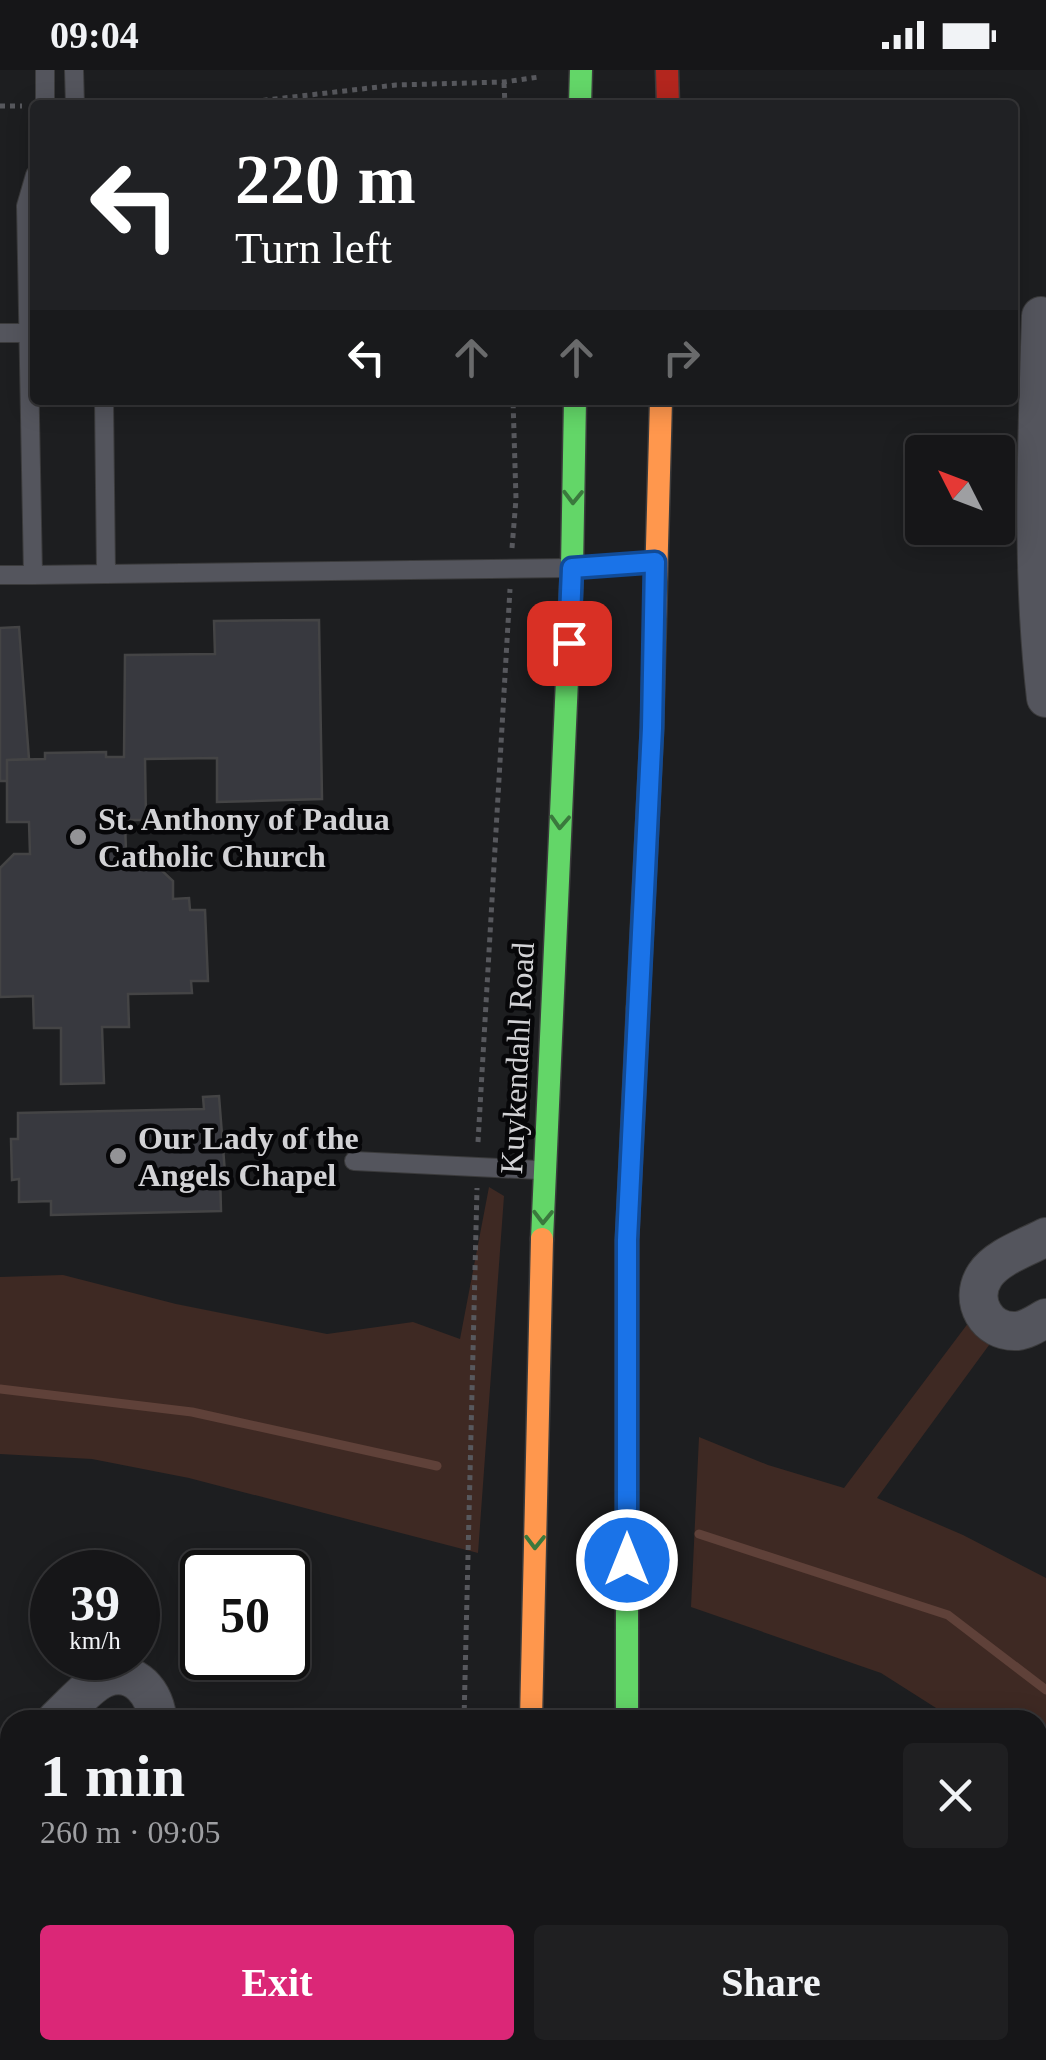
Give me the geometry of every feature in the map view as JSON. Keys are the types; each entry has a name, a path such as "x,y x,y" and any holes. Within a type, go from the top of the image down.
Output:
{"main road":[{"path":"580,100 581,70"},
{"path":"666,70 668,100"},
{"name":"Kuykendahl Road","path":"531,1710 580,567 575,405"},
{"path":"627,1710 627,1240 652,728 647,562 661,405"},
{"path":"607,1164 616,1156 632,1110"}],"street":[{"path":"1042,316 1034,536 1038,631 1046,698"},
{"path":"1046,1237 994,1266 984,1276 978,1292 978,1304 996,1328 1022,1331 1046,1318"},
{"path":"67,1710 104,1678 126,1676 140,1683 155,1700 156,1710"}],"lane":[{"path":"45,70 46,100"},
{"path":"74,70 75,100"},
{"path":"30,192 26,206 30,291"},
{"path":"0,334 30,333"},
{"path":"32,405 33,575"},
{"path":"104,405 106,574"},
{"path":"0,575 580,567"},
{"path":"354,1161 554,1170"}],"path":[{"path":"266,100 396,85 504,82 581,70"},
{"path":"504,82 505,100"},
{"path":"0,106 30,106"},
{"path":"464,1710 480,1063 516,499 513,405"}],"shaded area":[{"path":"489,1187 504,1196 478,1553 189,1478 92,1459 0,1454 0,1277 63,1275 176,1304 327,1334 413,1322 460,1339"},
{"path":"969,1322 992,1341 877,1498 963,1535 1046,1578 1046,1710 939,1710 881,1673 691,1607 699,1437 768,1465 844,1488"}],"building":[{"name":"St. Anthony of Padua Catholic Church","path":"319,620 322,799 217,802 217,758 145,759 146,820 125,820 126,853 142,852 173,881 173,899 189,898 190,910 205,910 208,981 191,981 192,993 128,994 129,1027 102,1027 104,1083 61,1084 61,1028 34,1028 33,996 0,997 0,868 14,854 30,854 29,822 7,822 7,760 45,759 45,753 106,752 106,757 124,757 125,655 215,654 214,621"},
{"path":"19,627 29,759 7,760 7,781 0,781 0,628"},
{"name":"Our Lady of the Angels Chapel","path":"219,1096 225,1173 220,1173 221,1211 51,1215 51,1201 19,1202 19,1179 12,1180 11,1139 18,1139 18,1113 204,1109 203,1097"}],"waterway":[{"path":"0,1389 192,1412 437,1466"},
{"path":"699,1534 948,1615 1046,1690"}],"traffic: fast":[{"path":"580,100 581,70"},
{"path":"542,1239 572,568 575,405"},
{"path":"627,1710 627,1240 638,1008"}],"traffic: slow":[{"path":"638,1008 652,728 661,405"},
{"path":"531,1710 542,1239"}],"traffic: jam":[{"path":"667,70 668,100"}],"place":[{"name":"St. Anthony of Padua Catholic Church","path":"78,837"},
{"name":"Our Lady of the Angels Chapel","path":"118,1156"}],"route":[{"path":"569,643 572,568 655,562 652,728 627,1240 627,1560"}]}
